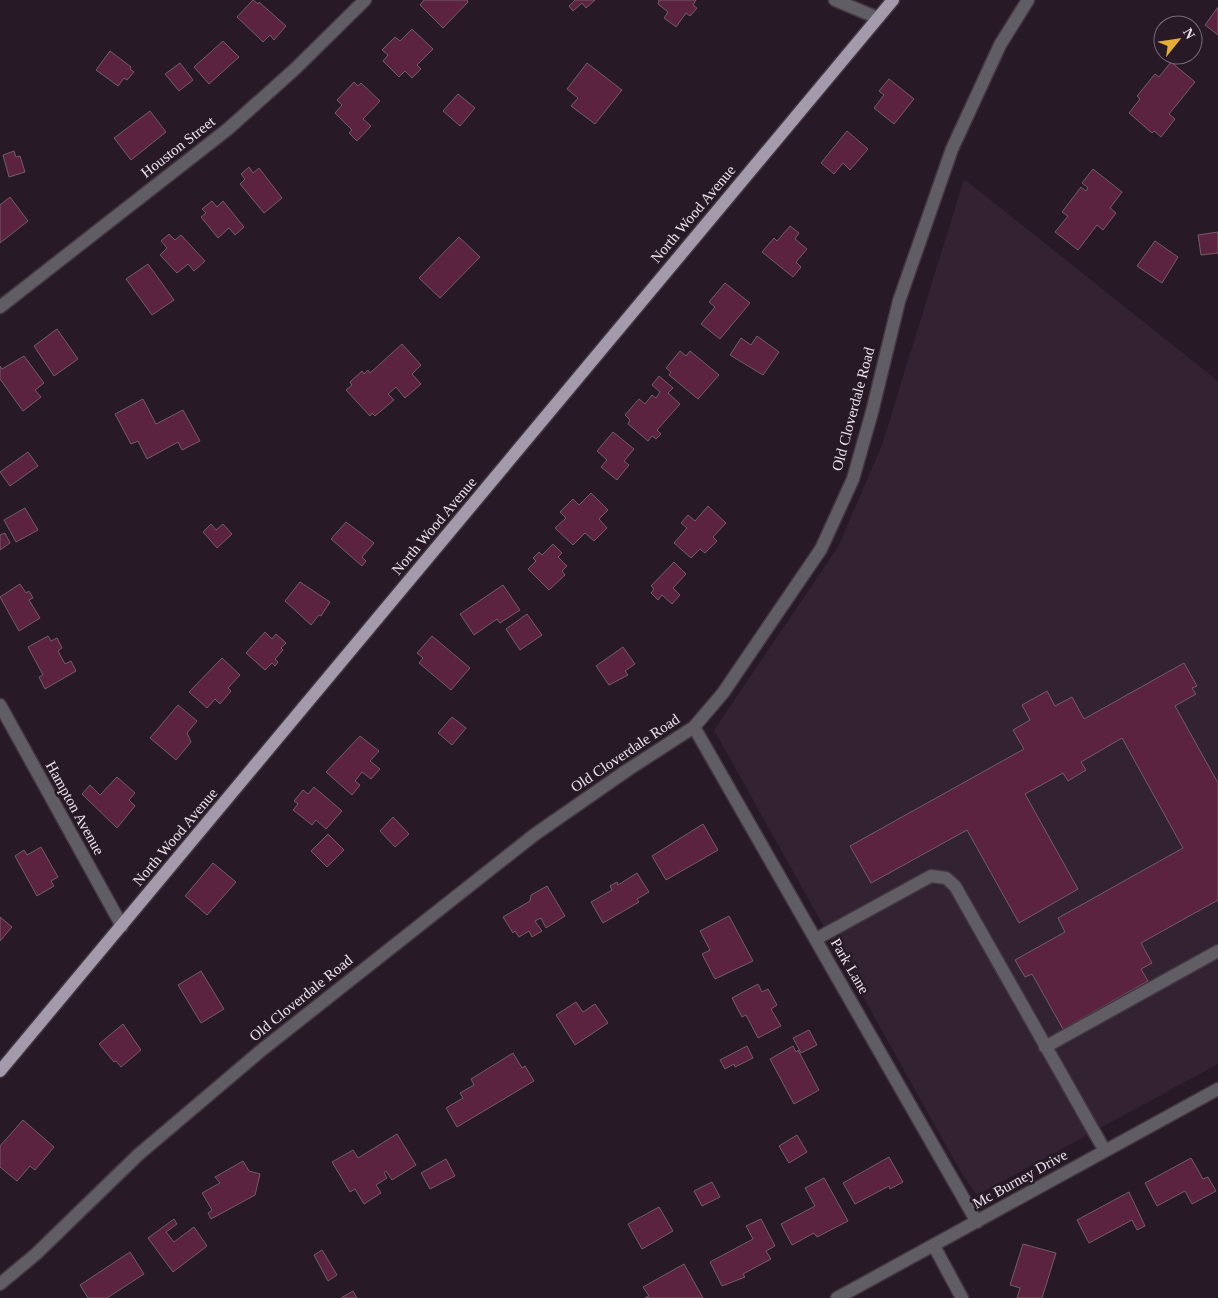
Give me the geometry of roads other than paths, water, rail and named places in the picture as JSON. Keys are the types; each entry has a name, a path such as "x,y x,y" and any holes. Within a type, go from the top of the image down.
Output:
{"main road":[{"name":"North Wood Avenue","path":"0,1071 893,0"}],"street":[{"name":"Houston Street","path":"0,307 228,129 295,69 365,0"},
{"path":"835,0 878,18"},
{"name":"Old Cloverdale Road","path":"0,1284 36,1254 138,1155 263,1049 534,835 628,769 694,727 722,693 821,549 860,457 899,300 952,149 1000,45 1028,0"},
{"name":"Hampton Avenue","path":"0,705 122,926"},
{"name":"Park Lane","path":"694,727 977,1222"},
{"path":"816,939 931,876 946,878 955,886 1105,1150"},
{"path":"1045,1047 1218,951"},
{"name":"Mc Burney Drive","path":"838,1298 1218,1089"},
{"path":"934,1246 962,1298"}]}
